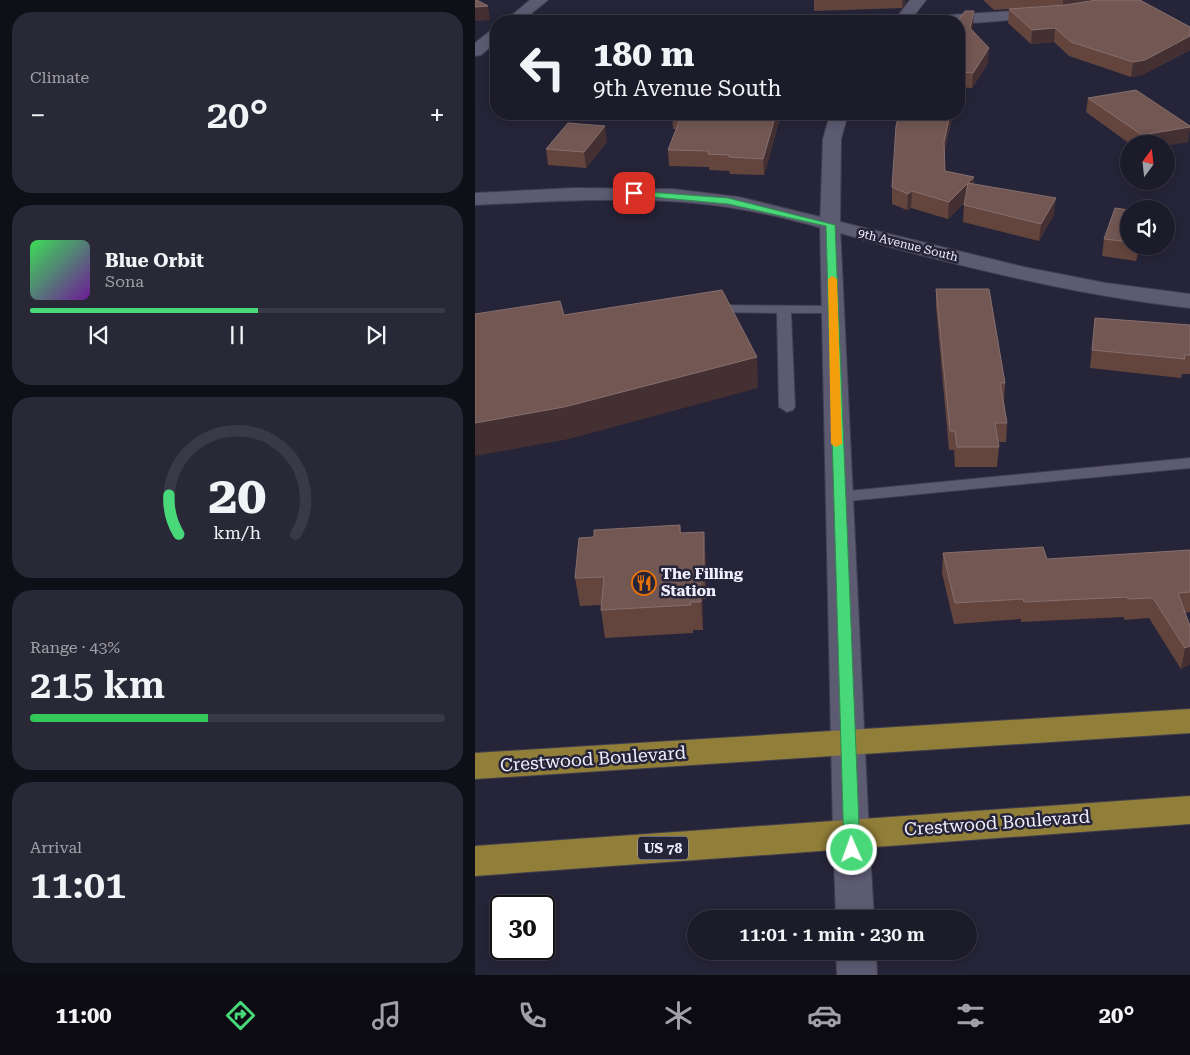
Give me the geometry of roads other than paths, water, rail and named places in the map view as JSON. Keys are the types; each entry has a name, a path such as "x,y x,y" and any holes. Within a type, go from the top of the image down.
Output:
{"main road":[{"name":"Crestwood Boulevard","path":"475,766 1190,721"},
{"name":"Crestwood Boulevard","path":"475,861 1190,810"}],"street":[{"path":"521,15 540,0"},
{"path":"907,15 919,0"},
{"path":"965,19 1063,12"},
{"path":"477,48 490,38"},
{"path":"477,48 490,47"},
{"path":"837,120 831,139 830,225 834,309 838,497 855,910"},
{"name":"9th Avenue South","path":"475,199 604,194 664,194 740,203 1072,285 1115,293 1190,301"},
{"path":"856,960 857,975"}],"lane":[{"path":"783,309 787,407"},
{"path":"690,311 834,309"},
{"path":"838,497 1190,463"}],"place":[{"name":"The Filling Station","path":"644,583"}]}
